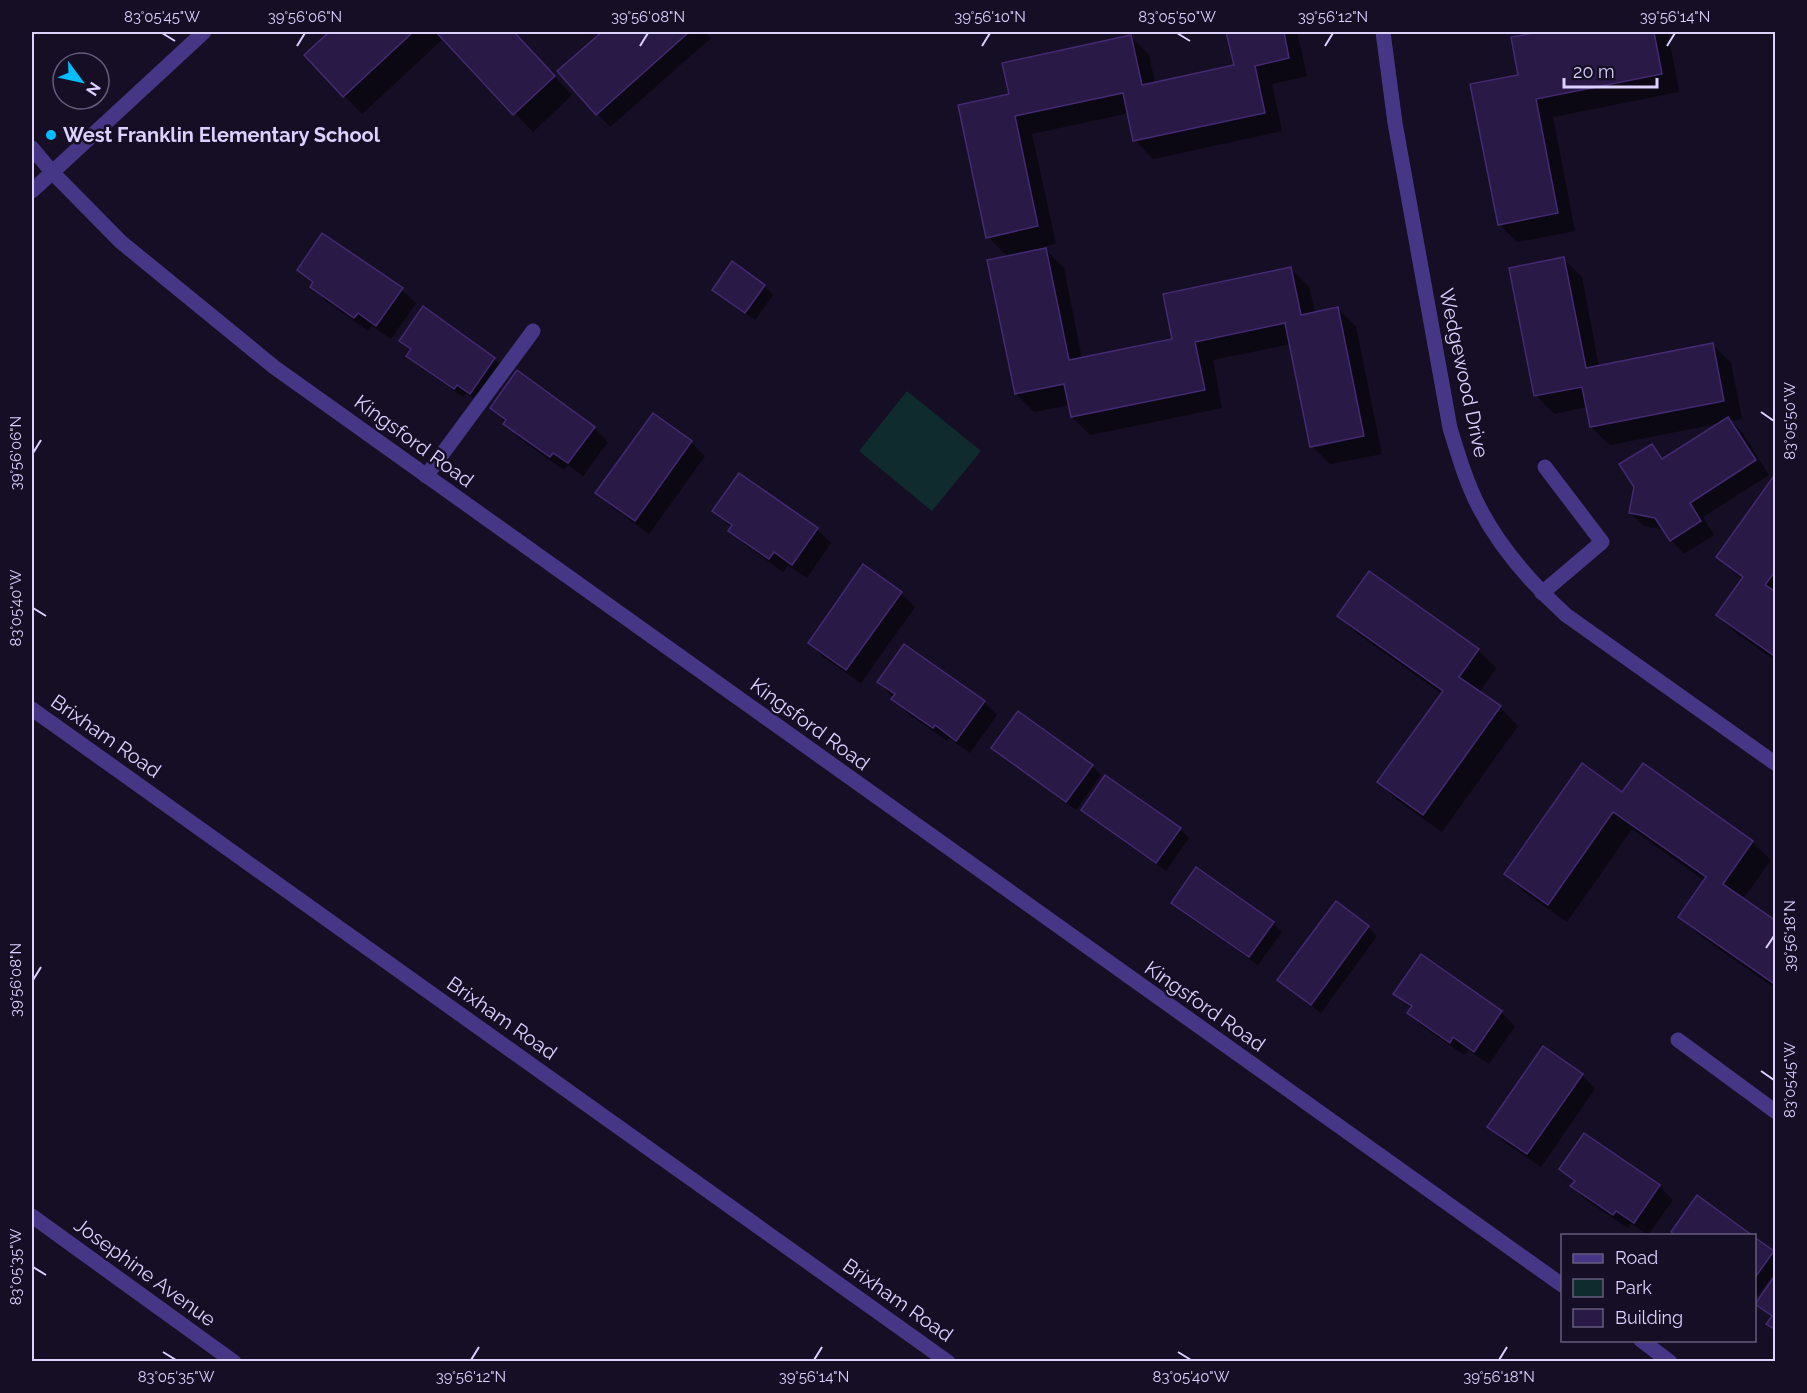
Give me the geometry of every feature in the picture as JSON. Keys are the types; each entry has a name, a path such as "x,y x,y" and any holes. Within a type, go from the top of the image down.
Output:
{"street":[{"path":"32,191 204,32"},
{"name":"Wedgewood Drive","path":"1383,32 1399,142 1450,428 1462,467 1479,507 1507,553 1542,593 1566,615 1776,764"},
{"name":"Kingsford Road","path":"32,148 52,172 121,242 274,367 1561,1284"},
{"path":"426,476 533,332"},
{"path":"1542,593 1602,542 1545,467"},
{"name":"Brixham Road","path":"32,709 948,1362"},
{"path":"1678,1040 1776,1112"},
{"name":"Josephine Avenue","path":"32,1216 234,1362"},
{"path":"1642,1342 1670,1362"}],"green space":[{"path":"907,391 981,451 932,511 859,451"}],"building":[{"path":"329,32 413,32 343,97 304,55"},
{"path":"436,32 514,32 555,76 513,115"},
{"path":"602,32 689,32 596,115 557,71"},
{"path":"1226,32 1284,32 1289,58 1255,66 1265,113 1133,141 1123,93 1015,116 1038,226 986,238 958,105 1009,94 1002,63 1131,35 1142,85 1234,65"},
{"path":"1540,32 1654,32 1662,74 1536,99 1558,213 1498,225 1470,84 1518,75 1511,37"},
{"path":"322,233 403,288 376,326 358,313 354,318 310,287 313,282 297,270"},
{"path":"1046,248 1069,360 1172,339 1163,294 1291,267 1301,315 1338,307 1364,436 1310,447 1285,323 1195,342 1205,390 1071,417 1064,384 1015,394 987,260"},
{"path":"1564,257 1586,368 1713,343 1724,401 1590,427 1582,387 1534,396 1509,268"},
{"path":"732,261 765,285 745,313 712,290"},
{"path":"423,306 495,358 470,394 457,385 454,389 406,356 411,349 399,341"},
{"path":"517,370 595,427 568,463 553,453 550,457 503,424 506,420 490,408"},
{"path":"653,413 692,441 635,521 595,493"},
{"path":"1728,417 1756,460 1690,503 1701,521 1670,541 1655,518 1629,513 1634,487 1619,464 1652,444 1662,459"},
{"path":"739,473 818,528 792,565 774,552 769,559 728,531 732,525 712,511"},
{"path":"1776,473 1776,570 1765,585 1776,592 1776,657 1716,615 1743,577 1716,557"},
{"path":"863,564 902,592 846,670 808,643"},
{"path":"1369,571 1479,649 1459,677 1501,706 1423,815 1377,782 1443,691 1337,616"},
{"path":"904,644 985,701 956,741 935,725 933,728 891,699 895,694 877,682"},
{"path":"1018,711 1093,765 1066,802 991,748"},
{"path":"1582,763 1622,792 1643,763 1753,841 1723,884 1776,921 1776,985 1678,917 1706,877 1613,812 1548,905 1504,874"},
{"path":"1105,775 1181,828 1156,863 1081,810"},
{"path":"1196,867 1274,922 1249,957 1171,903"},
{"path":"1336,901 1369,926 1311,1005 1277,980"},
{"path":"1421,954 1502,1011 1474,1052 1453,1037 1450,1043 1407,1013 1412,1006 1393,994"},
{"path":"1543,1046 1583,1074 1527,1154 1487,1127"},
{"path":"1584,1133 1660,1185 1634,1223 1616,1211 1613,1215 1570,1186 1575,1181 1559,1169"},
{"path":"1697,1195 1750,1234 1673,1234 1671,1232"},
{"path":"1756,1238 1774,1251 1756,1276"},
{"path":"1776,1274 1776,1330 1766,1324 1772,1316 1756,1303"}],"place":[{"name":"West Franklin Elementary School","path":"51,135"}]}
